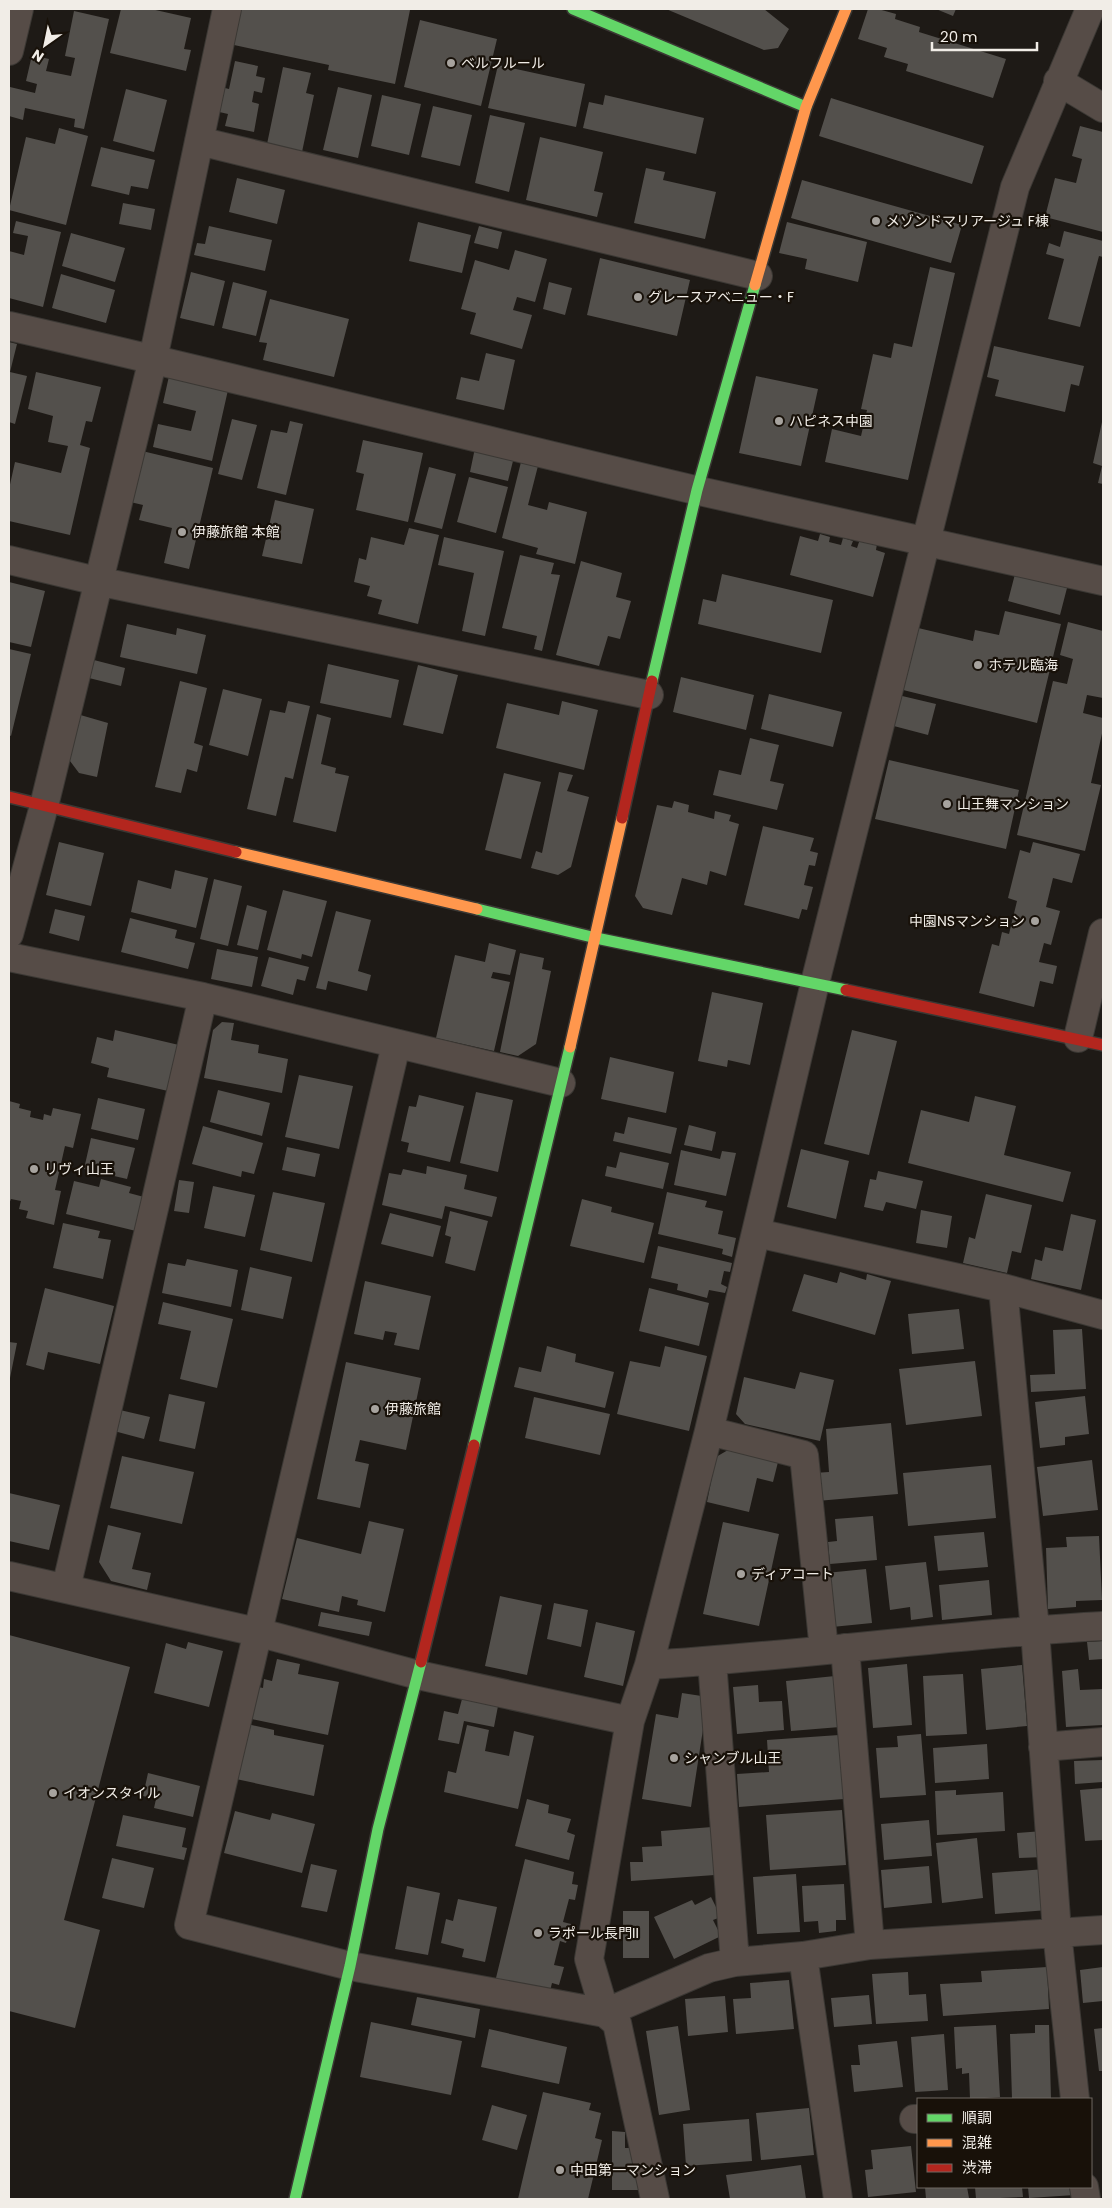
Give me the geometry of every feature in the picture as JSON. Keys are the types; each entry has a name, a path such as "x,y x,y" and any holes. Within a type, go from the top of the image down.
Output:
{"street":[{"path":"9,51 18,9"},
{"path":"9,934 44,806 97,582 153,359 226,9"},
{"path":"573,9 806,107"},
{"path":"295,2199 350,1966 378,1829 418,1675 596,938 649,695 697,490 806,107 846,9"},
{"path":"605,2014 590,1959 630,1721 649,1665 709,1430 815,982 1015,187 1058,81 1090,9"},
{"path":"1058,81 1103,108"},
{"path":"199,141 758,276"},
{"path":"9,326 697,490 1103,581"},
{"path":"9,560 97,582 649,695"},
{"path":"9,797 596,938 815,982 1090,1042 1103,933"},
{"path":"9,957 203,997 396,1045 561,1083"},
{"path":"66,1588 203,997"},
{"path":"396,1045 189,1925 350,1966 605,2014 617,2024 655,2199"},
{"path":"757,1233 1003,1288 1103,1315"},
{"path":"1003,1288 1034,1630 1058,1932 1075,2098"},
{"path":"709,1430 804,1455 834,1649 870,1945"},
{"path":"9,1576 257,1632 418,1675 630,1721"},
{"path":"649,1665 712,1661 1034,1630 1103,1626"},
{"path":"712,1661 735,1962"},
{"path":"1043,1747 1103,1742"},
{"path":"605,2014 709,1968 735,1962 803,1956 870,1945 1103,1930"},
{"path":"803,1956 838,2199"}],"building":[{"path":"121,9 151,9 191,18 184,49 191,50 186,71 110,53"},
{"path":"241,9 410,10 395,84 328,70 329,65 234,45"},
{"path":"666,9 764,9 789,29 778,48 764,50"},
{"path":"868,9 878,9 896,14 895,19 920,27 919,32 1006,59 993,98 906,71 908,64 884,57 887,48 858,39"},
{"path":"936,9 956,9 953,16"},
{"path":"74,11 109,19 84,129 74,127 75,119 25,108 23,120 9,116 10,87 35,93 37,84 26,81 32,55 49,59 46,71 71,76 75,58 65,56"},
{"name":"ベルフルール","path":"420,20 497,39 481,106 404,87"},
{"path":"235,61 258,66 256,76 265,78 262,93 254,91 252,102 259,104 254,132 225,126 228,114 215,111 221,87 229,89"},
{"path":"498,65 585,84 576,127 488,108"},
{"path":"283,67 311,73 306,93 314,95 302,152 267,144"},
{"path":"338,87 372,95 358,158 323,150"},
{"path":"126,89 167,100 154,152 113,141"},
{"path":"382,95 421,104 409,155 371,146"},
{"path":"605,95 704,118 696,154 583,128 589,102 603,105"},
{"path":"831,98 984,146 972,184 819,136"},
{"path":"433,106 472,115 460,166 421,157"},
{"path":"490,115 525,123 509,192 475,183"},
{"path":"1080,126 1103,132 1103,232 1045,217 1055,178 1076,183 1082,159 1072,156"},
{"path":"59,128 88,136 66,225 9,210 26,137 55,144"},
{"path":"540,137 603,152 594,191 603,193 597,217 526,200"},
{"path":"101,147 155,160 148,189 131,186 129,195 91,186"},
{"path":"646,168 665,172 663,180 716,192 705,239 634,223"},
{"path":"237,178 285,190 277,224 229,212"},
{"name":"メゾンドマリアージュ F棟","path":"802,180 962,225 951,263 791,218"},
{"path":"123,203 155,209 151,230 119,224"},
{"path":"16,221 61,232 43,307 9,298 9,251 24,255 28,236 13,233"},
{"path":"418,222 471,235 462,273 409,261"},
{"path":"787,222 867,242 858,282 805,269 807,259 779,253"},
{"path":"209,226 272,240 265,271 194,255 197,243 205,244"},
{"path":"479,226 502,232 498,249 474,243"},
{"path":"1064,231 1103,241 1103,257 1099,256 1080,327 1048,319 1064,259 1046,254 1049,243 1060,247"},
{"path":"71,233 125,248 115,282 62,266"},
{"path":"515,250 547,259 535,302 517,297 513,310 532,315 522,349 470,334 476,313 461,309 475,260 509,270"},
{"name":"グレースアベニュー・F","path":"600,258 690,280 677,336 587,315"},
{"path":"930,267 955,273 908,480 825,462 832,429 861,436 867,410 861,409 873,354 891,358 894,343 912,347"},
{"path":"191,272 225,281 214,326 180,318"},
{"path":"61,274 115,290 106,323 52,308"},
{"path":"233,282 267,291 256,336 222,328"},
{"path":"549,282 572,288 565,315 543,309"},
{"path":"270,299 349,319 334,377 263,360 267,343 259,342"},
{"path":"9,342 17,344 10,372 27,376 15,424 9,422"},
{"path":"994,346 1084,366 1079,386 1071,384 1065,412 995,396 999,380 987,377"},
{"path":"486,353 515,360 504,410 456,399 461,377 479,381"},
{"path":"36,372 101,387 92,422 86,421 80,445 90,448 70,535 9,521 9,489 15,462 61,473 68,446 48,442 53,416 28,409"},
{"path":"169,376 228,390 212,461 153,447 158,424 191,431 196,411 163,403"},
{"name":"ハピネス中園","path":"756,376 818,389 801,466 739,453"},
{"path":"232,419 257,425 242,480 218,474"},
{"path":"290,421 303,424 286,495 257,488 271,430 287,433"},
{"path":"1102,422 1103,484 1098,483 1102,466 1093,463"},
{"path":"363,440 423,453 408,522 356,510 364,474 356,472"},
{"path":"475,448 514,457 508,481 470,472"},
{"path":"138,450 213,468 189,569 164,563 172,528 139,520 143,505 126,501"},
{"path":"522,458 539,462 528,505 547,510 549,502 587,512 575,564 536,554 538,548 502,538"},
{"path":"429,467 456,474 442,529 414,522"},
{"path":"469,477 508,487 496,533 457,522"},
{"path":"275,500 314,509 302,564 262,556"},
{"path":"409,528 439,535 418,624 378,614 382,600 367,596 370,586 354,582 359,558 366,560 371,537 404,545"},
{"path":"820,534 830,537 829,542 841,545 843,538 853,541 851,546 857,548 860,539 877,544 876,550 885,553 873,597 790,575 800,536 818,541"},
{"path":"444,537 504,551 485,636 462,631 474,573 438,565"},
{"path":"520,555 554,563 551,574 560,575 542,651 534,649 537,636 502,628"},
{"path":"581,561 622,573 616,597 631,601 620,639 608,636 599,666 556,655"},
{"path":"722,574 833,600 821,653 698,624 703,599 716,602"},
{"path":"1015,574 1067,588 1060,615 1008,601"},
{"path":"9,582 45,591 31,647 9,642"},
{"name":"ホテル臨海","path":"1005,611 1061,624 1037,723 899,689 914,627 973,641 975,630 999,635"},
{"path":"1068,622 1103,631 1103,698 1087,695 1083,713 1103,718 1103,729 1091,783 1101,785 1085,851 1017,835 1053,681 1067,684 1073,659 1060,655"},
{"path":"127,624 176,635 177,628 206,635 197,674 120,657"},
{"path":"9,649 31,654 11,736 9,735"},
{"path":"90,659 125,668 121,686 85,677"},
{"path":"328,664 399,680 391,718 320,703"},
{"path":"418,665 458,675 443,734 403,725"},
{"path":"681,677 754,695 746,730 673,712"},
{"path":"180,681 207,688 194,743 203,746 197,772 187,769 181,793 155,787"},
{"path":"223,689 262,699 248,756 209,745"},
{"path":"769,694 842,712 833,747 761,729"},
{"path":"898,695 936,704 928,735 890,725"},
{"path":"288,701 310,706 293,779 285,777 276,816 247,809 270,710 285,713"},
{"path":"562,701 598,710 584,770 496,748 507,703 559,715"},
{"path":"77,714 108,723 97,777 79,773 67,757"},
{"path":"317,714 331,718 321,764 336,768 335,773 349,776 336,832 293,822"},
{"path":"750,738 779,745 770,781 784,784 777,810 713,795 719,770 741,775"},
{"name":"山王舞マンション","path":"889,760 1019,790 1006,849 875,819"},
{"path":"559,772 573,775 567,791 589,797 571,867 558,875 531,868 536,851 542,853"},
{"path":"504,773 541,782 521,859 485,850"},
{"path":"674,801 689,805 688,812 714,819 715,811 731,815 729,821 739,824 726,876 710,871 707,885 682,878 672,915 643,908 635,896 657,805 672,808"},
{"path":"763,826 814,838 810,851 818,853 815,866 809,865 804,885 813,887 807,910 802,909 799,919 744,905"},
{"path":"59,842 104,853 91,906 46,895"},
{"name":"中園NSマンション","path":"1033,842 1080,854 1072,883 1053,878 1046,907 1060,911 1051,945 1044,943 1039,962 1057,966 1053,984 1040,981 1034,1007 979,993 992,944 999,946 1002,932 1009,934 1017,901 1008,898 1020,850 1030,853"},
{"path":"175,870 208,878 196,928 131,912 138,880 171,889"},
{"path":"214,879 242,886 228,946 200,939"},
{"path":"283,890 327,901 312,957 302,954 301,959 267,950"},
{"path":"247,905 267,911 258,950 237,945"},
{"path":"55,909 85,916 79,941 49,933"},
{"path":"336,911 371,920 358,971 371,975 367,991 328,981 326,990 316,988"},
{"path":"130,918 177,930 175,938 195,943 188,969 121,952"},
{"path":"489,943 516,950 510,975 493,972 491,978 510,982 494,1051 436,1038 455,955 485,962"},
{"path":"217,949 258,957 252,987 211,979"},
{"path":"520,953 544,958 542,969 551,971 536,1044 518,1056 500,1052"},
{"path":"269,957 309,967 305,981 297,979 293,995 261,986"},
{"path":"712,992 763,1003 750,1065 728,1060 727,1067 698,1061"},
{"path":"222,1022 234,1023 231,1040 259,1045 258,1053 288,1059 282,1093 204,1078 213,1030"},
{"path":"115,1030 179,1045 168,1091 107,1077 109,1068 91,1063 97,1037 113,1041"},
{"path":"852,1030 897,1041 869,1155 824,1144"},
{"path":"610,1057 674,1072 666,1113 601,1099"},
{"path":"299,1075 353,1086 339,1149 285,1137"},
{"path":"218,1090 270,1103 262,1136 210,1122"},
{"path":"476,1092 513,1100 498,1172 460,1163"},
{"path":"419,1095 464,1106 450,1162 407,1152 409,1143 401,1141 409,1106 416,1107"},
{"path":"975,1096 1016,1106 1004,1155 1071,1172 1063,1202 908,1163 921,1110 969,1122"},
{"path":"98,1098 145,1109 138,1140 91,1129"},
{"name":"リヴィ山王","path":"9,1101 20,1104 19,1108 31,1111 30,1117 43,1120 44,1114 51,1116 53,1108 81,1114 73,1148 65,1146 55,1190 61,1191 54,1225 26,1218 28,1211 19,1209 21,1201 11,1199 9,1204"},
{"path":"628,1117 677,1128 671,1154 613,1141 615,1132 624,1134"},
{"path":"689,1125 716,1132 712,1151 684,1145"},
{"path":"203,1126 263,1143 254,1174 242,1171 241,1177 192,1164"},
{"path":"91,1138 135,1148 127,1179 84,1169"},
{"path":"287,1147 320,1154 315,1177 282,1170"},
{"path":"801,1149 849,1161 836,1219 787,1207"},
{"path":"681,1150 720,1159 722,1151 736,1153 726,1196 674,1185"},
{"path":"620,1152 669,1163 663,1189 605,1176 607,1166 616,1168"},
{"path":"427,1166 467,1175 464,1189 497,1197 492,1217 445,1206 442,1219 382,1205 389,1173 401,1175 403,1169 426,1174"},
{"path":"878,1171 923,1181 916,1209 886,1202 883,1211 864,1207 870,1179 876,1180"},
{"path":"101,1179 131,1187 129,1193 144,1197 136,1231 66,1214 74,1181 99,1187"},
{"path":"179,1180 194,1182 189,1213 174,1211"},
{"path":"213,1186 255,1195 245,1237 204,1228"},
{"path":"273,1192 325,1203 312,1262 260,1250"},
{"path":"667,1192 707,1201 705,1207 723,1211 718,1234 736,1238 732,1257 722,1254 723,1249 658,1234"},
{"path":"986,1194 1032,1205 1021,1253 1012,1251 1007,1273 963,1263 969,1237 975,1239"},
{"path":"582,1199 612,1207 611,1212 654,1223 644,1263 570,1246"},
{"path":"921,1210 952,1216 947,1248 916,1243"},
{"path":"450,1211 488,1221 475,1271 445,1263 451,1237 445,1235"},
{"path":"390,1213 441,1226 433,1257 381,1244"},
{"path":"1071,1214 1096,1220 1081,1290 1031,1279 1035,1259 1042,1261 1045,1247 1063,1251"},
{"path":"63,1223 100,1231 98,1238 111,1240 103,1279 53,1268"},
{"path":"658,1246 732,1263 730,1272 724,1271 721,1284 727,1287 725,1293 709,1290 707,1298 677,1290 678,1284 651,1278"},
{"path":"187,1259 238,1270 231,1307 162,1293 168,1263 185,1266"},
{"path":"250,1267 292,1277 283,1319 241,1310"},
{"path":"840,1272 866,1280 867,1274 891,1281 875,1335 792,1311 804,1274 837,1283"},
{"path":"365,1281 431,1296 419,1350 394,1345 397,1333 385,1331 383,1340 354,1334"},
{"path":"45,1288 114,1306 100,1364 48,1352 44,1370 26,1365"},
{"path":"649,1288 709,1303 699,1346 639,1331"},
{"path":"163,1302 233,1319 217,1388 180,1379 191,1331 158,1324"},
{"path":"959,1309 964,1349 912,1354 908,1314"},
{"path":"1082,1329 1086,1389 1031,1392 1030,1375 1055,1374 1053,1330"},
{"path":"9,1342 17,1343 10,1378 9,1378"},
{"path":"547,1346 576,1354 575,1362 614,1372 605,1408 514,1387 519,1367 541,1372"},
{"path":"665,1346 707,1356 689,1431 617,1414 630,1361 660,1367"},
{"path":"975,1361 982,1416 906,1425 899,1369"},
{"name":"伊藤旅館","path":"346,1362 421,1378 406,1450 360,1440 355,1461 369,1464 360,1508 317,1499"},
{"path":"800,1372 834,1380 820,1441 745,1424 736,1414 744,1377 795,1389"},
{"path":"169,1394 205,1402 195,1449 159,1441"},
{"path":"1085,1396 1089,1434 1065,1437 1065,1445 1040,1448 1035,1402"},
{"path":"534,1397 610,1414 600,1455 525,1438"},
{"path":"120,1410 150,1417 144,1439 114,1431"},
{"path":"891,1423 898,1494 817,1501 814,1473 829,1472 826,1429"},
{"path":"728,1450 778,1462 773,1482 757,1478 749,1512 707,1502 716,1457"},
{"path":"122,1456 194,1472 182,1524 110,1508"},
{"path":"1092,1460 1098,1510 1043,1516 1037,1467"},
{"path":"991,1465 996,1518 908,1526 903,1473"},
{"path":"9,1493 60,1505 49,1550 9,1541"},
{"path":"873,1516 877,1560 830,1564 828,1542 837,1541 835,1519"},
{"path":"369,1521 404,1529 385,1612 357,1605 358,1600 342,1596 339,1612 282,1599 297,1538 361,1554"},
{"name":"ディアコート","path":"723,1522 779,1534 759,1626 703,1614"},
{"path":"108,1525 141,1533 132,1569 151,1573 147,1590 111,1581 99,1562"},
{"path":"984,1532 988,1567 938,1571 934,1536"},
{"path":"1099,1536 1102,1600 1076,1601 1076,1607 1048,1609 1046,1548 1067,1547 1066,1537"},
{"path":"926,1562 933,1617 911,1620 910,1607 890,1610 885,1566"},
{"path":"866,1569 872,1623 832,1627 826,1573"},
{"path":"989,1580 992,1615 942,1620 939,1585"},
{"path":"500,1596 542,1605 527,1675 485,1666"},
{"path":"554,1603 588,1610 581,1647 547,1639"},
{"path":"321,1612 372,1622 369,1636 318,1626"},
{"path":"596,1622 635,1631 623,1686 584,1677"},
{"name":"イオンスタイル","path":"9,1635 130,1667 64,1920 100,1930 75,2028 9,2011"},
{"path":"1103,1641 1103,1659 1089,1660 1087,1642"},
{"path":"188,1642 223,1651 209,1707 154,1693 166,1643 186,1649"},
{"path":"277,1659 300,1664 298,1674 339,1682 328,1735 247,1718 254,1686 263,1688 264,1679 272,1681"},
{"path":"907,1664 912,1725 873,1728 868,1668"},
{"path":"1022,1665 1027,1726 986,1730 981,1669"},
{"path":"1078,1669 1080,1690 1103,1689 1103,1725 1066,1727 1062,1671"},
{"path":"963,1674 967,1734 926,1736 923,1676"},
{"path":"835,1676 840,1727 791,1731 786,1681"},
{"path":"758,1685 759,1702 782,1701 784,1730 737,1734 733,1687"},
{"name":"シャンブル山王","path":"682,1693 708,1697 691,1807 642,1799 656,1714 678,1718"},
{"path":"462,1699 498,1706 494,1727 464,1721 459,1744 438,1740 444,1711 458,1714"},
{"path":"247,1724 274,1730 274,1735 324,1745 314,1796 236,1779"},
{"path":"467,1725 489,1730 485,1751 509,1756 514,1731 534,1736 518,1809 444,1792 448,1771 456,1773"},
{"path":"921,1734 926,1795 880,1798 876,1748 898,1747 897,1736"},
{"path":"839,1735 844,1799 739,1807 737,1774 769,1772 767,1740"},
{"path":"987,1744 989,1779 935,1783 933,1748"},
{"path":"1103,1760 1103,1782 1075,1784 1074,1761"},
{"path":"148,1773 200,1786 193,1817 154,1808 156,1799 143,1796"},
{"path":"1103,1788 1103,1840 1085,1841 1080,1790"},
{"path":"956,1790 956,1795 1003,1792 1005,1831 937,1835 935,1791"},
{"path":"527,1799 549,1805 548,1813 571,1819 567,1832 575,1835 569,1860 515,1846"},
{"path":"842,1810 846,1865 770,1870 766,1815"},
{"path":"235,1811 270,1820 272,1813 315,1824 302,1873 224,1853"},
{"path":"123,1815 186,1828 182,1847 187,1848 184,1860 116,1846"},
{"path":"929,1820 932,1856 884,1860 881,1824"},
{"path":"712,1827 715,1875 631,1881 630,1862 643,1862 642,1847 662,1846 661,1831"},
{"path":"1043,1831 1045,1857 1019,1858 1017,1833"},
{"path":"977,1838 983,1898 942,1903 936,1843"},
{"path":"112,1858 154,1868 144,1908 102,1898"},
{"name":"ラポール長門II","path":"525,1859 574,1872 572,1884 578,1885 575,1900 569,1899 563,1922 571,1924 566,1943 560,1941 554,1965 564,1967 559,1985 552,1983 549,1995 495,1982"},
{"path":"311,1864 337,1870 327,1912 301,1907"},
{"path":"929,1866 932,1903 884,1908 881,1870"},
{"path":"1045,1869 1048,1910 995,1914 992,1873"},
{"path":"796,1874 800,1932 757,1934 753,1877"},
{"path":"844,1884 846,1920 836,1920 836,1931 819,1933 818,1921 804,1922 802,1886"},
{"path":"407,1886 440,1893 428,1955 395,1949"},
{"path":"711,1897 721,1917 713,1920 721,1936 674,1959 654,1917 692,1900 695,1905"},
{"path":"458,1899 497,1907 485,1962 462,1957 464,1949 441,1943 446,1919 453,1921"},
{"path":"623,1911 649,1911 649,1958 623,1958"},
{"path":"1047,1967 1049,2009 943,2016 940,1984 982,1982 981,1971"},
{"path":"1103,1967 1103,2001 1083,2003 1080,1970"},
{"path":"908,1972 909,1995 926,1994 928,2021 876,2024 872,1974"},
{"path":"789,1980 794,2029 736,2034 733,1999 751,1998 750,1983"},
{"path":"869,1995 872,2024 834,2027 831,1998"},
{"path":"725,1996 728,2032 688,2036 685,1999"},
{"path":"417,1997 480,2009 475,2038 411,2025"},
{"path":"371,2022 462,2041 451,2095 360,2077"},
{"path":"996,2025 1000,2097 970,2098 969,2073 962,2074 962,2068 956,2069 954,2027"},
{"path":"1035,2025 1049,2025 1051,2098 1012,2098 1010,2034 1035,2033"},
{"path":"678,2026 690,2110 659,2115 646,2031"},
{"path":"1103,2028 1103,2071 1099,2071 1094,2029"},
{"path":"489,2029 567,2047 559,2084 481,2067"},
{"path":"944,2034 948,2090 915,2092 911,2037"},
{"path":"897,2041 903,2087 854,2092 851,2065 860,2065 858,2045"},
{"name":"中田第一マンション","path":"543,2092 591,2103 589,2110 601,2113 595,2138 602,2140 588,2199 518,2199"},
{"path":"492,2105 527,2115 517,2150 482,2140"},
{"path":"809,2108 814,2155 761,2160 756,2113"},
{"path":"749,2119 752,2161 686,2166 683,2124"},
{"path":"612,2131 625,2132 625,2148 632,2148 632,2162 642,2162 642,2190 612,2190"},
{"path":"911,2146 916,2192 868,2197 865,2170 873,2169 871,2150"},
{"path":"801,2165 806,2199 730,2199 726,2175"},
{"path":"925,2188 967,2188 969,2198 926,2199"},
{"path":"975,2188 1022,2188 1023,2197 976,2199"},
{"path":"1028,2188 1074,2188 1075,2195 1029,2198"}],"traffic: fast":[{"path":"573,9 806,107"},
{"path":"652,681 697,490 755,285"},
{"path":"477,909 596,938 846,990"},
{"path":"474,1445 570,1047"},
{"path":"295,2199 350,1966 378,1829 421,1662"}],"traffic: slow":[{"path":"755,285 806,107 846,9"},
{"path":"570,1047 622,818"},
{"path":"236,852 477,909"}],"traffic: jam":[{"path":"622,818 652,681"},
{"path":"9,797 236,852"},
{"path":"846,990 1103,1045"},
{"path":"421,1662 474,1445"}],"place":[{"name":"ベルフルール","path":"451,63"},
{"name":"メゾンドマリアージュ F棟","path":"876,221"},
{"name":"グレースアベニュー・F","path":"638,297"},
{"name":"ハピネス中園","path":"779,421"},
{"name":"伊藤旅館 本館","path":"182,532"},
{"name":"ホテル臨海","path":"978,665"},
{"name":"山王舞マンション","path":"947,804"},
{"name":"中園NSマンション","path":"1035,921"},
{"name":"リヴィ山王","path":"34,1169"},
{"name":"伊藤旅館","path":"375,1409"},
{"name":"ディアコート","path":"741,1574"},
{"name":"シャンブル山王","path":"674,1758"},
{"name":"イオンスタイル","path":"53,1793"},
{"name":"ラポール長門II","path":"538,1933"},
{"name":"中田第一マンション","path":"560,2170"}]}
